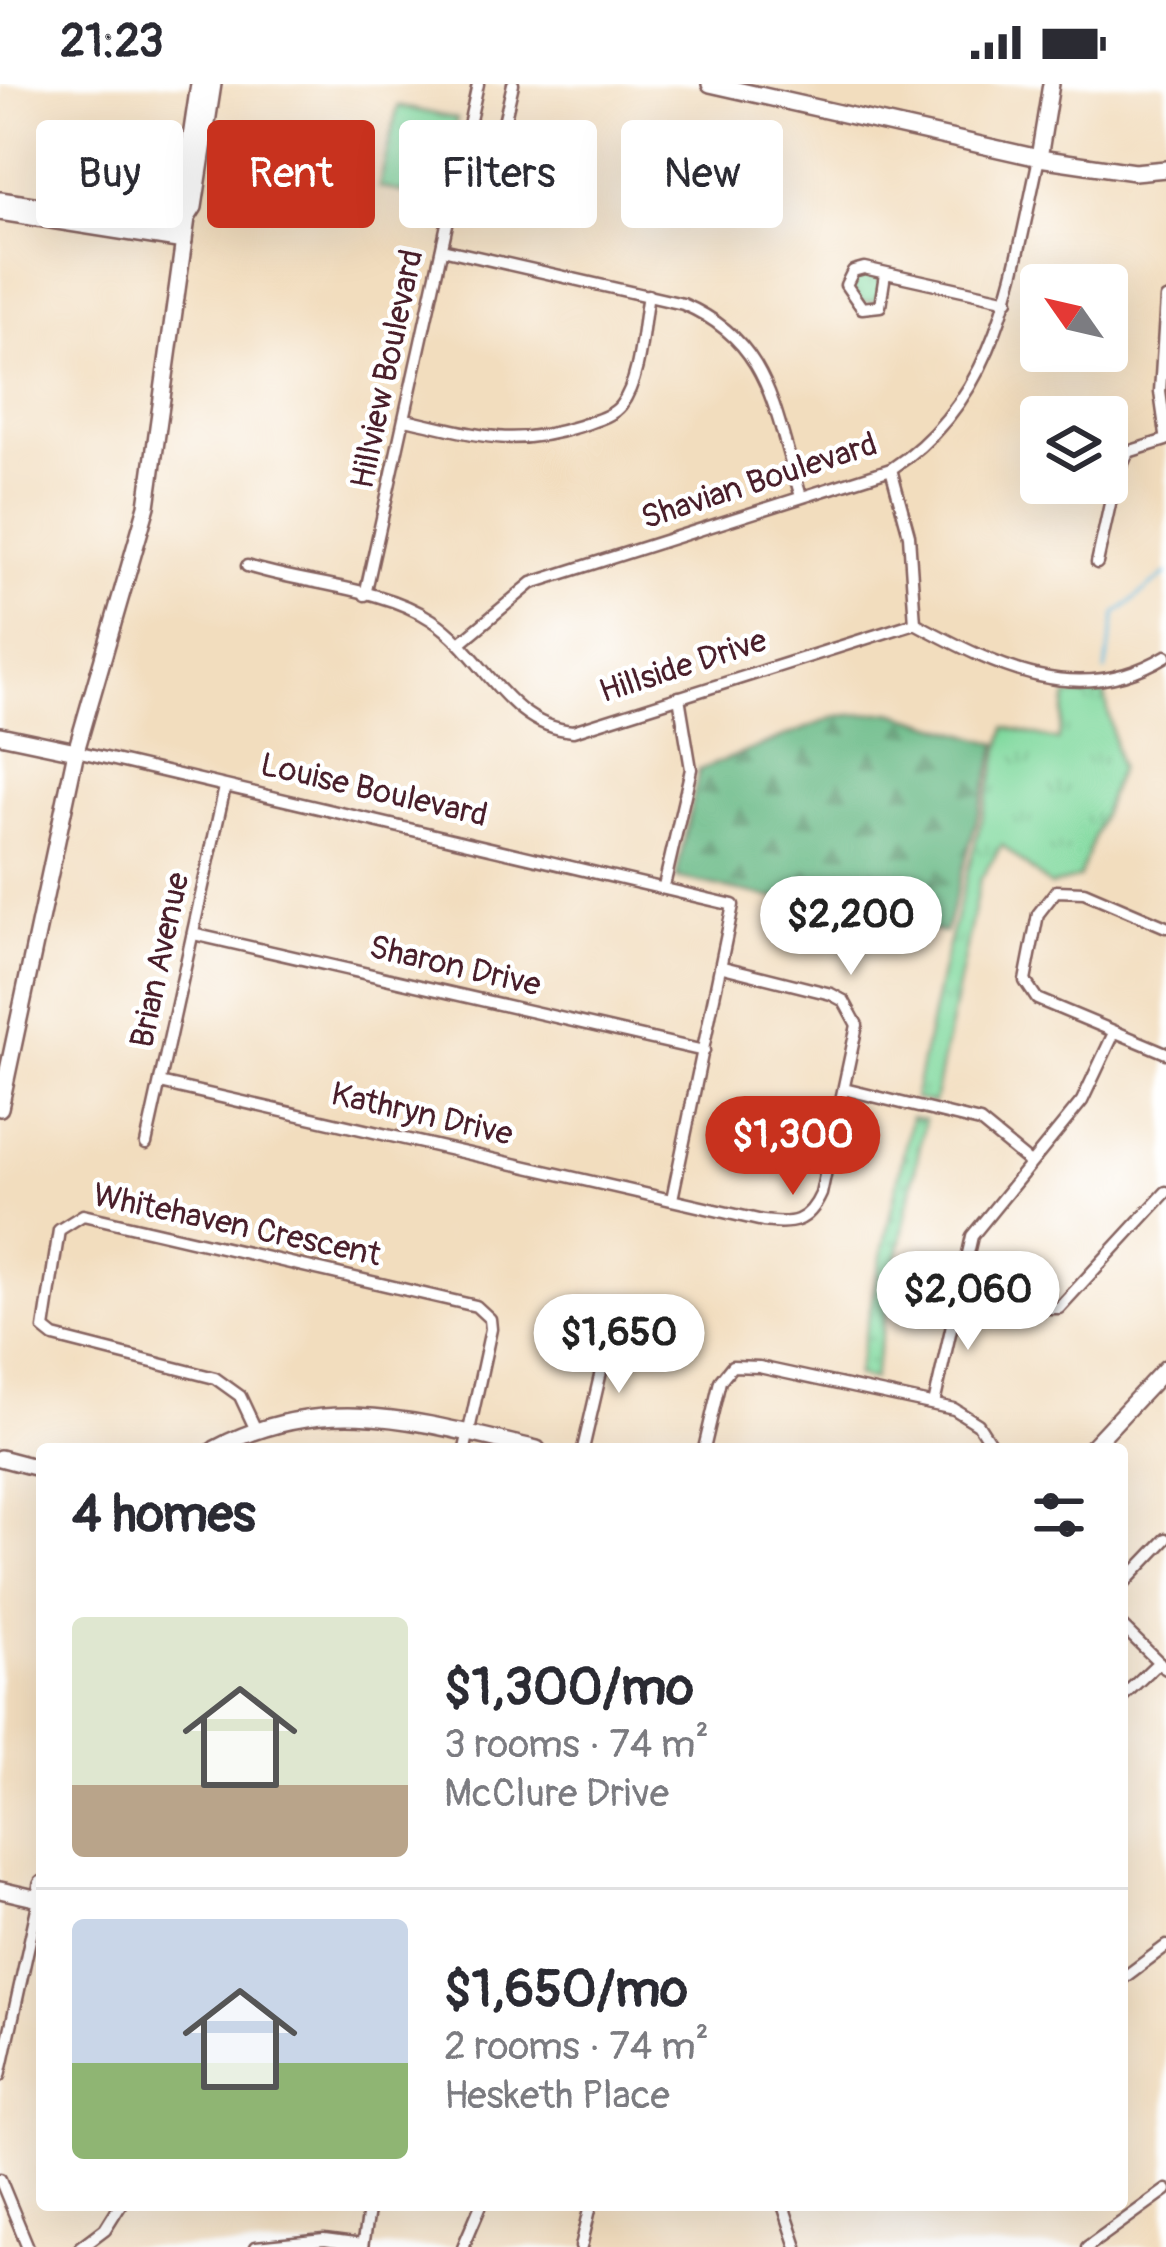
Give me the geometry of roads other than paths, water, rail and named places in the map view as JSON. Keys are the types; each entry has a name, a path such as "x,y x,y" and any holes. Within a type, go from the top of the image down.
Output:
{"main road":[{"path":"185,229 181,204 199,84"},
{"path":"0,1108 76,751 147,506 185,229 194,207 213,84"},
{"path":"711,84 1040,158 1166,180"},
{"path":"1040,158 1051,84"},
{"path":"1134,172 1166,169"},
{"path":"0,200 185,229"},
{"path":"0,212 185,229"},
{"name":"Louise Boulevard","path":"0,735 76,751"},
{"path":"1096,1443 1166,1368"},
{"path":"228,1443 286,1418 350,1413 466,1441"},
{"path":"0,1458 36,1467"},
{"path":"0,1890 36,1891"}],"street":[{"name":"Hillview Boulevard","path":"364,595 478,84"},
{"path":"505,120 513,84"},
{"name":"Shavian Boulevard","path":"460,643 517,590 532,583 891,469 924,448 950,421 999,332 1040,158"},
{"path":"442,249 683,304 736,333 754,358 801,496"},
{"path":"885,274 1007,300"},
{"path":"405,419 509,441 534,440 603,418 620,407 630,386 648,296"},
{"path":"1097,562 1114,481 1128,452 1166,438 1160,392 1166,299"},
{"path":"891,469 910,536 916,623 974,655 1048,681 1102,682 1143,670 1166,656"},
{"name":"Hillside Drive","path":"247,566 417,610 460,643 524,715 548,729 573,730 916,623"},
{"path":"664,886 692,769 679,697"},
{"name":"Louise Boulevard","path":"76,751 734,905 723,967"},
{"name":"Brian Avenue","path":"146,1144 225,787"},
{"path":"1166,927 1072,890 1056,891 1037,914 1025,981 1030,991 1166,1053"},
{"name":"Sharon Drive","path":"193,934 704,1051"},
{"path":"672,1198 723,967 844,1001 857,1025 844,1089 980,1122 1030,1163"},
{"path":"934,1404 972,1236 1082,1101 1114,1033"},
{"name":"Kathryn Drive","path":"160,1083 763,1221 806,1219 821,1194 844,1089"},
{"path":"957,1293 1059,1308 1166,1192"},
{"name":"Whitehaven Crescent","path":"256,1430 240,1396 215,1378 86,1346 44,1329 59,1230 70,1219 83,1215 476,1306 490,1319 491,1329 466,1441"},
{"path":"584,1443 610,1333"},
{"path":"705,1443 720,1381 732,1366 759,1366 934,1404 968,1416 989,1443"},
{"path":"1128,1579 1166,1539"},
{"path":"1128,1632 1162,1665 1128,1692"},
{"path":"0,2076 36,1910"},
{"path":"1128,1974 1166,1946"},
{"path":"0,2179 28,2247"},
{"path":"1087,2247 1166,2191"},
{"path":"81,2247 105,2229 116,2211"},
{"path":"256,2247 324,2240 362,2246 368,2211"},
{"path":"463,2247 478,2211"},
{"path":"581,2247 590,2211"},
{"path":"785,2211 797,2247"}],"waterway":[{"path":"1105,671 1116,614 1166,574"}]}
